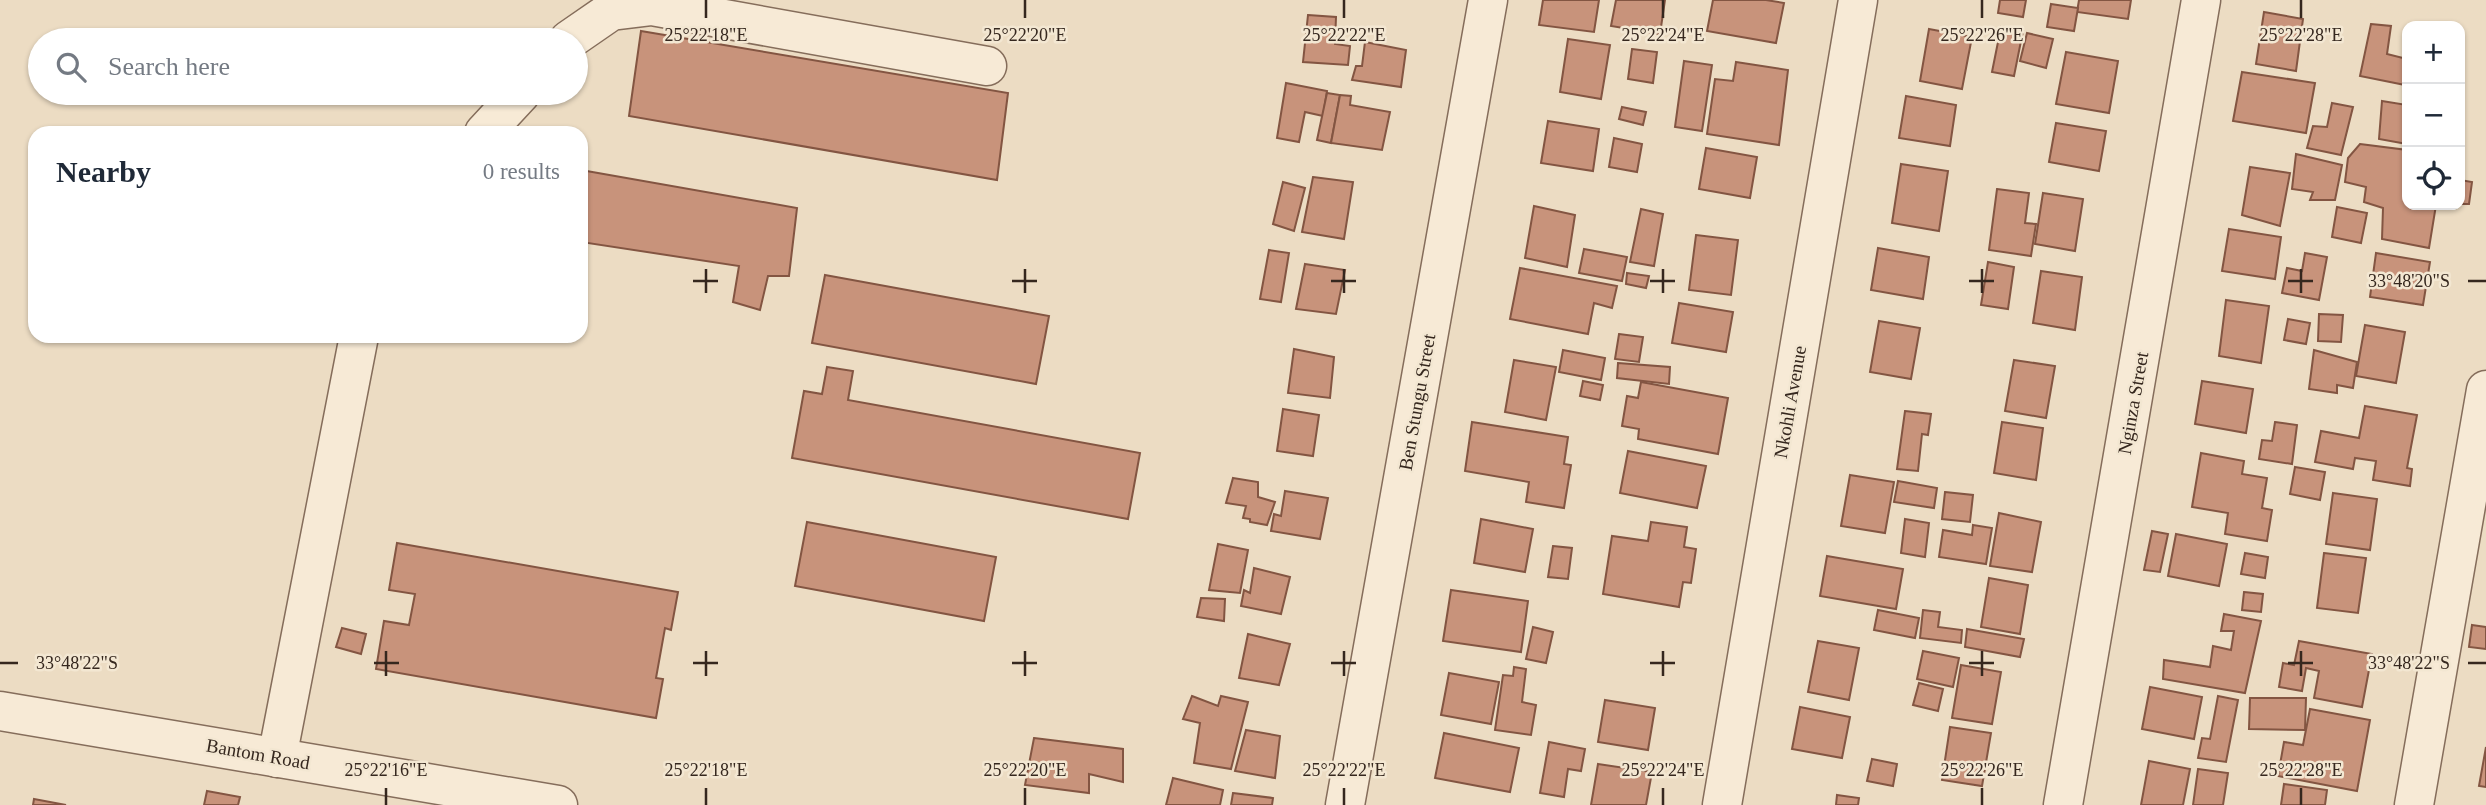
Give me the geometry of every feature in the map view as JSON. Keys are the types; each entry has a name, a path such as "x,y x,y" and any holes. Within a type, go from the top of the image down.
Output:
{"street":[{"name":"Ben Stungu Street","path":"1345,805 1488,0"},
{"name":"Nkohli Avenue","path":"1722,805 1858,0"},
{"name":"Nginza Street","path":"2063,805 2201,0"},
{"path":"586,28 611,11 652,6 986,66"},
{"path":"490,126 510,105"},
{"path":"277,758 358,343"},
{"path":"2414,805 2486,390"},
{"name":"Bantom Road","path":"0,711 558,805"}],"building":[{"path":"1543,0 1599,0 1594,32 1539,25"},
{"path":"1616,0 1665,0 1660,34 1611,26"},
{"path":"1713,0 1766,0 1784,3 1776,43 1707,31"},
{"path":"2000,0 2026,0 2023,17 1998,13"},
{"path":"2079,0 2131,0 2128,19 2077,12"},
{"path":"2051,4 2078,8 2074,31 2047,27"},
{"path":"2264,12 2303,19 2296,71 2256,64"},
{"path":"1308,15 1336,17 1335,44 1350,46 1348,65 1303,62"},
{"path":"2371,24 2391,26 2387,54 2402,58 2402,84 2360,76"},
{"path":"2001,27 2023,31 2014,76 1992,72"},
{"path":"1929,29 1972,37 1962,89 1920,81"},
{"path":"641,31 1008,93 997,180 629,116"},
{"path":"2027,33 2053,39 2046,68 2020,61"},
{"path":"1568,39 1610,45 1601,99 1560,92"},
{"path":"1365,42 1406,50 1401,87 1352,80 1356,66 1362,66"},
{"path":"1632,49 1657,52 1653,83 1628,79"},
{"path":"2066,52 2118,61 2109,113 2056,104"},
{"path":"1684,61 1712,65 1702,131 1675,127"},
{"path":"1736,62 1788,70 1779,145 1707,134 1715,79 1733,81"},
{"path":"2242,72 2315,83 2306,133 2233,121"},
{"path":"1286,83 1327,91 1323,116 1305,112 1299,142 1277,138"},
{"path":"1327,93 1340,95 1331,143 1317,140"},
{"path":"1340,95 1351,96 1350,105 1390,112 1382,150 1331,143"},
{"path":"1906,96 1956,105 1950,146 1899,138"},
{"path":"2382,101 2402,104 2402,143 2379,139"},
{"path":"2332,103 2353,107 2341,155 2307,148 2313,126 2327,127"},
{"path":"1622,107 1646,112 1643,125 1619,119"},
{"path":"1548,121 1599,129 1593,171 1541,163"},
{"path":"2056,123 2106,131 2099,171 2049,162"},
{"path":"1614,138 1642,144 1637,172 1609,167"},
{"path":"2360,144 2402,149 2402,210 2435,210 2429,248 2382,239 2383,208 2364,202 2366,187 2345,182 2348,158"},
{"path":"1706,148 1757,157 1750,198 1699,189"},
{"path":"2296,154 2342,165 2335,200 2310,200 2313,192 2292,189"},
{"path":"1901,164 1948,171 1939,231 1892,223"},
{"path":"2250,167 2290,173 2280,226 2242,215"},
{"path":"588,171 797,208 789,276 768,276 760,310 733,302 739,266 588,243"},
{"path":"1313,177 1353,182 1344,239 1302,232"},
{"path":"2465,181 2472,182 2469,204 2465,204"},
{"path":"1283,182 1305,188 1294,231 1273,224"},
{"path":"1997,189 2029,193 2025,223 2036,224 2031,256 1989,250"},
{"path":"2043,193 2083,199 2075,251 2035,244"},
{"path":"1534,206 1575,215 1567,267 1525,258"},
{"path":"2337,207 2367,213 2361,243 2332,237"},
{"path":"1641,209 1663,214 1654,266 1630,262"},
{"path":"2229,229 2281,237 2275,279 2222,271"},
{"path":"1696,235 1738,240 1731,295 1689,290"},
{"path":"1878,248 1929,257 1923,299 1871,290"},
{"path":"1584,249 1627,257 1622,281 1579,273"},
{"path":"1269,250 1289,253 1281,302 1260,299"},
{"path":"2305,253 2327,257 2319,300 2282,293 2287,268 2302,271"},
{"path":"2376,253 2430,262 2423,305 2370,297"},
{"path":"1988,262 2014,267 2008,309 1981,305"},
{"path":"1305,264 1345,270 1336,314 1296,309"},
{"path":"1520,268 1617,286 1612,308 1594,303 1588,334 1510,319"},
{"path":"2041,271 2082,277 2075,330 2033,323"},
{"path":"1627,273 1649,276 1646,288 1626,284"},
{"path":"825,275 1049,316 1036,384 812,343"},
{"path":"2226,300 2269,306 2261,363 2219,356"},
{"path":"1679,303 1733,312 1726,352 1672,343"},
{"path":"2319,314 2343,315 2341,342 2318,341"},
{"path":"2288,319 2310,323 2306,344 2284,340"},
{"path":"1879,321 1920,328 1911,379 1870,372"},
{"path":"2365,325 2405,332 2396,383 2356,376"},
{"path":"1619,334 1643,337 1639,362 1615,359"},
{"path":"1294,349 1334,357 1330,398 1288,393"},
{"path":"1563,350 1605,358 1601,380 1559,372"},
{"path":"2314,350 2357,362 2353,388 2337,385 2337,393 2309,389"},
{"path":"1514,360 1556,367 1546,420 1505,412"},
{"path":"2014,360 2055,366 2046,418 2005,411"},
{"path":"1618,363 1670,367 1669,384 1617,378"},
{"path":"827,367 853,371 848,400 1140,453 1128,519 792,458 804,391 822,394"},
{"path":"1583,381 1603,385 1600,400 1580,396"},
{"path":"2202,381 2253,389 2246,433 2195,424"},
{"path":"1641,382 1728,398 1718,454 1638,439 1639,429 1622,426 1627,396 1638,398"},
{"path":"2365,406 2417,415 2407,468 2412,469 2410,486 2373,480 2376,461 2355,458 2353,469 2315,462 2321,431 2359,438"},
{"path":"1283,409 1319,415 1313,456 1277,451"},
{"path":"1905,411 1931,414 1928,435 1922,434 1918,471 1897,469"},
{"path":"1472,422 1568,437 1564,464 1571,465 1564,508 1526,502 1529,482 1465,471"},
{"path":"2002,422 2043,428 2036,480 1994,473"},
{"path":"2275,422 2297,425 2292,464 2259,459 2262,440 2272,441"},
{"path":"1628,451 1706,466 1697,508 1620,493"},
{"path":"2201,453 2244,461 2242,474 2267,478 2262,508 2272,510 2267,541 2225,534 2228,513 2192,507"},
{"path":"2295,467 2325,472 2320,500 2290,494"},
{"path":"1850,475 1894,482 1885,533 1841,526"},
{"path":"1233,478 1258,482 1258,497 1275,502 1267,525 1243,518 1246,506 1226,503"},
{"path":"1898,481 1937,488 1934,508 1894,502"},
{"path":"1285,491 1328,498 1320,539 1271,531 1274,514 1281,516"},
{"path":"1945,492 1973,495 1970,522 1942,519"},
{"path":"2333,493 2377,499 2370,550 2326,544"},
{"path":"1999,513 2041,522 2032,572 1990,566"},
{"path":"1481,519 1533,529 1525,572 1474,563"},
{"path":"1905,519 1929,523 1925,557 1901,553"},
{"path":"807,522 996,557 984,621 795,586"},
{"path":"1651,522 1687,527 1684,547 1696,549 1691,583 1683,582 1679,607 1603,594 1612,536 1648,541"},
{"path":"1973,525 1992,528 1986,564 1939,557 1943,530 1972,535"},
{"path":"2152,531 2168,534 2160,572 2144,570"},
{"path":"2176,534 2227,544 2219,586 2168,576"},
{"path":"397,543 678,592 671,630 665,628 656,678 663,679 656,718 376,669 384,621 409,625 415,594 389,590"},
{"path":"1218,544 1248,550 1240,593 1209,590"},
{"path":"1553,546 1572,548 1568,579 1548,577"},
{"path":"2245,553 2268,557 2265,578 2241,574"},
{"path":"2324,553 2366,558 2358,613 2317,608"},
{"path":"1827,556 1903,569 1896,609 1820,596"},
{"path":"1254,568 1290,577 1281,614 1241,606 1244,590 1250,593"},
{"path":"1989,578 2028,585 2020,634 1981,627"},
{"path":"1451,590 1528,601 1521,652 1443,641"},
{"path":"2244,592 2263,594 2261,612 2242,610"},
{"path":"1201,598 1225,599 1224,621 1197,617"},
{"path":"1878,610 1919,618 1915,638 1874,630"},
{"path":"1923,610 1940,612 1938,627 1962,630 1961,643 1920,638"},
{"path":"2224,614 2261,621 2245,693 2163,679 2164,660 2210,667 2213,646 2231,650 2234,631 2221,631"},
{"path":"2472,625 2486,627 2486,649 2469,647"},
{"path":"1533,627 1553,632 1546,663 1526,659"},
{"path":"342,628 366,634 361,654 336,647"},
{"path":"1967,629 2024,639 2020,657 1965,647"},
{"path":"1248,634 1290,644 1279,685 1239,678"},
{"path":"1818,641 1859,648 1849,700 1808,692"},
{"path":"2299,641 2372,654 2362,707 2314,698 2319,671 2306,668 2302,691 2279,687 2283,663 2294,665"},
{"path":"1923,651 1959,658 1953,687 1917,679"},
{"path":"1961,665 2001,672 1992,724 1952,718"},
{"path":"1514,667 1526,669 1522,702 1536,705 1531,735 1495,730 1503,675 1513,676"},
{"path":"1449,673 1499,682 1491,724 1441,715"},
{"path":"1919,683 1943,689 1938,711 1913,705"},
{"path":"2150,687 2202,697 2194,739 2142,729"},
{"path":"1192,696 1218,706 1221,696 1248,702 1231,769 1194,763 1200,723 1183,719"},
{"path":"2218,696 2238,700 2226,762 2198,758 2202,738 2210,739"},
{"path":"2250,698 2306,698 2305,730 2249,729"},
{"path":"1605,700 1655,708 1648,750 1598,742"},
{"path":"1800,707 1850,717 1842,758 1792,749"},
{"path":"2310,709 2370,720 2357,791 2278,776 2284,742 2303,745"},
{"path":"1950,727 1991,733 1982,786 1942,780"},
{"path":"1246,730 1280,736 1275,778 1235,771"},
{"path":"1444,733 1519,748 1510,792 1435,778"},
{"path":"1034,738 1123,749 1123,782 1089,774 1089,793 1025,785"},
{"path":"1549,742 1585,749 1581,771 1568,769 1564,797 1540,793"},
{"path":"2486,747 2486,787 2479,786"},
{"path":"1872,759 1897,764 1893,786 1867,781"},
{"path":"2149,761 2190,769 2183,805 2141,805"},
{"path":"1598,764 1652,772 1646,805 1591,805"},
{"path":"2198,769 2228,773 2223,805 2193,805"},
{"path":"1173,778 1223,790 1220,805 1166,805"},
{"path":"2284,784 2327,790 2325,805 2281,805"},
{"path":"207,791 240,797 238,805 204,805"},
{"path":"1233,793 1273,798 1272,805 1231,805"},
{"path":"1837,795 1859,798 1858,805 1836,805"},
{"path":"34,799 66,805 33,805"}]}
